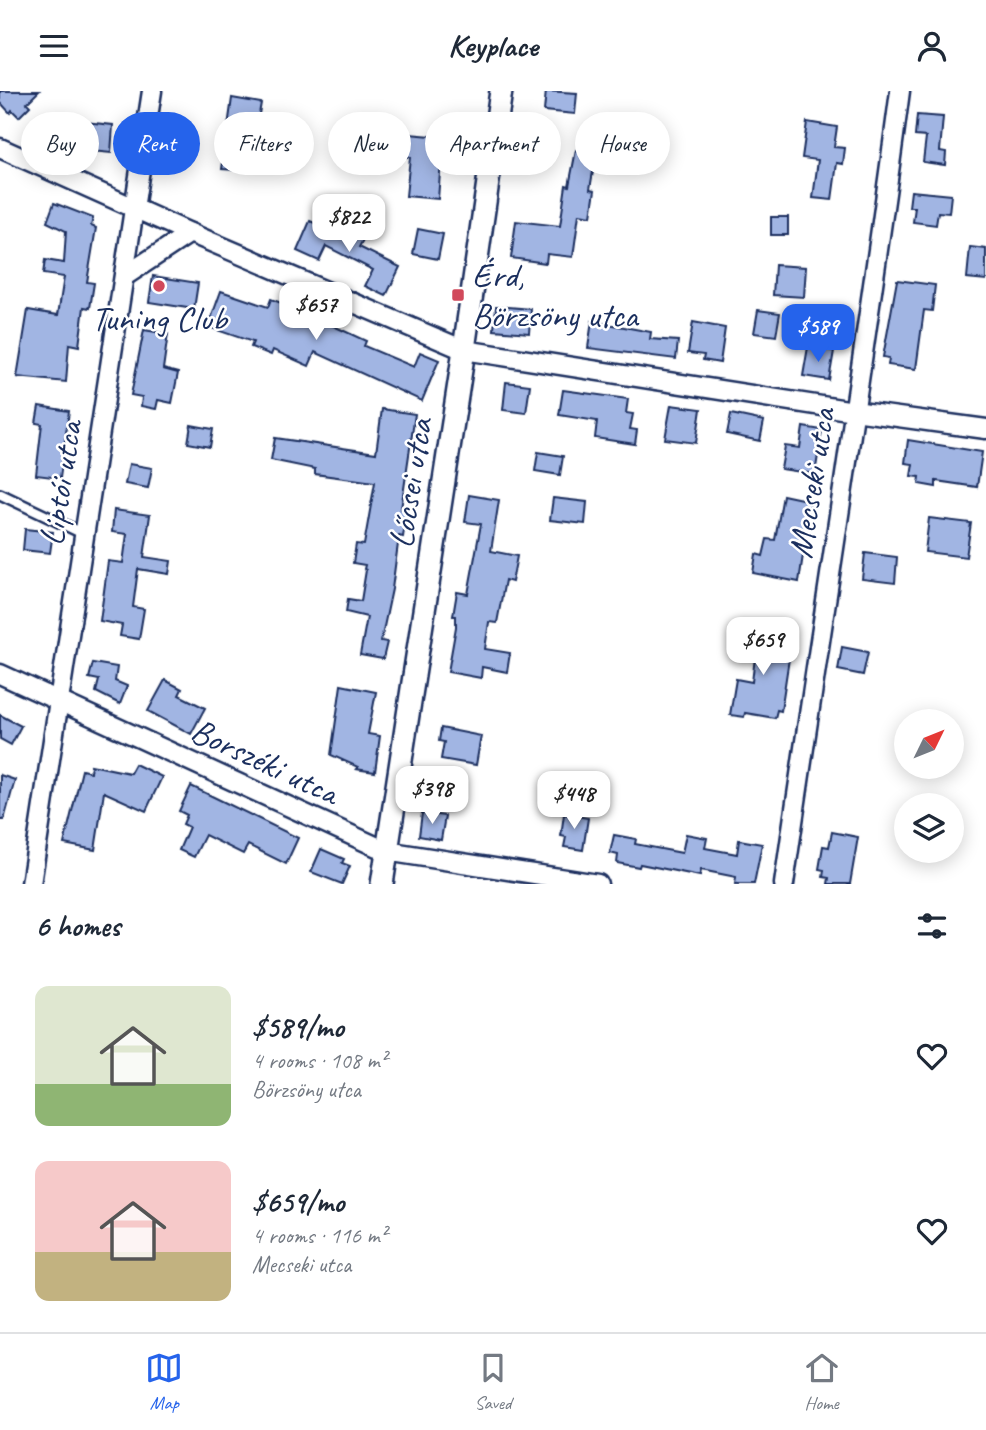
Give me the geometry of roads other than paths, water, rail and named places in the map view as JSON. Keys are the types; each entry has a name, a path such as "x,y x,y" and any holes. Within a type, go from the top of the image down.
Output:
{"street":[{"name":"Liptói utca","path":"31,884 152,91"},
{"name":"Lőcsei utca","path":"382,884 501,91"},
{"name":"Mecseki utca","path":"784,884 900,91"},
{"path":"0,148 190,233 464,349 854,411 986,429"},
{"path":"124,276 190,233"},
{"name":"Borszéki utca","path":"0,674 386,851 598,884"}],"lane":[{"path":"0,494 84,534"}],"place":[{"name":"Tuning Club","path":"159,286"},
{"name":"Érd, Börzsöny utca","path":"458,295"}]}
